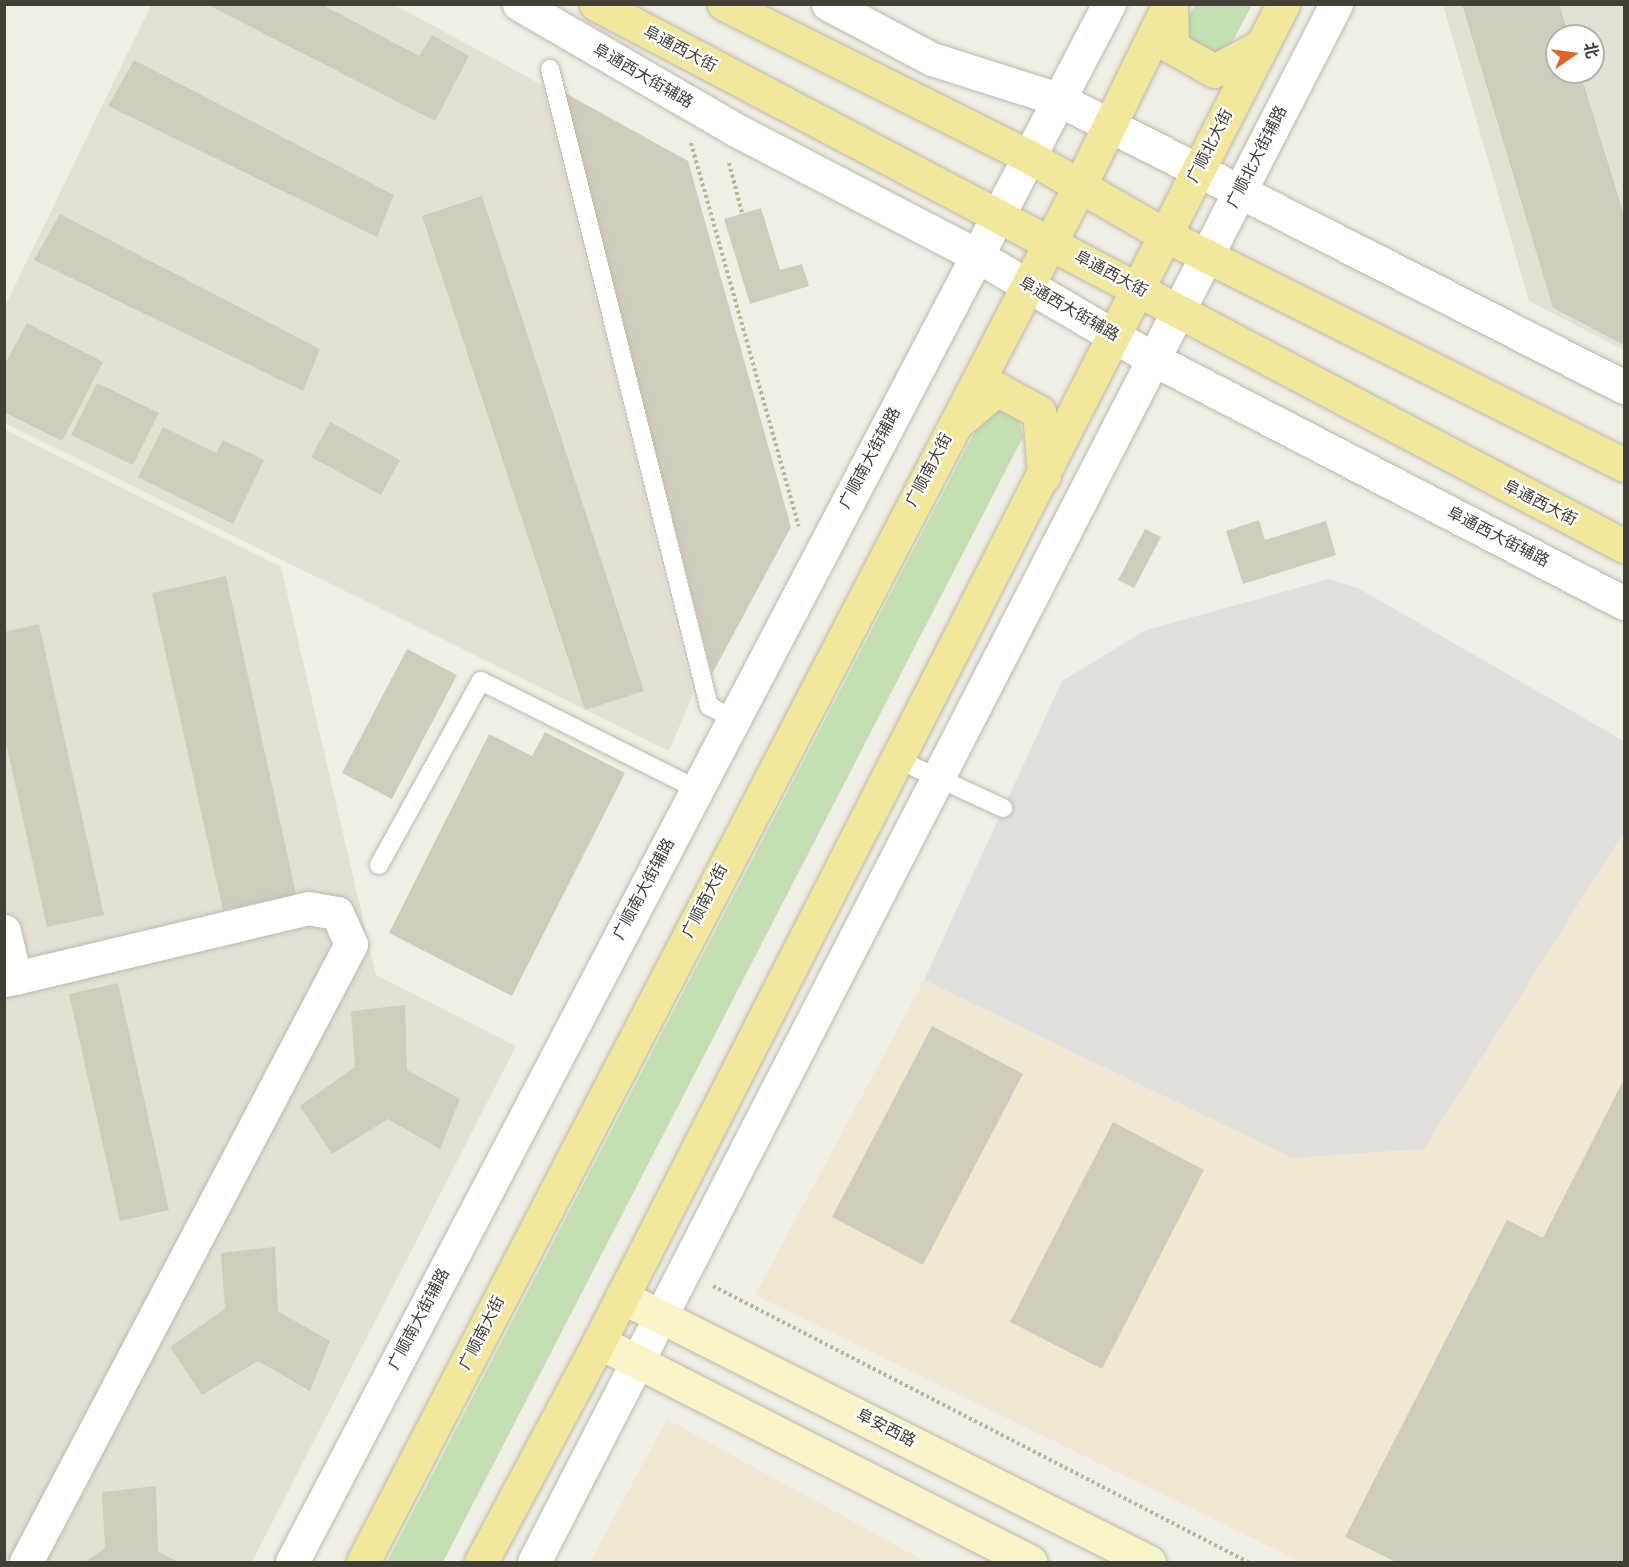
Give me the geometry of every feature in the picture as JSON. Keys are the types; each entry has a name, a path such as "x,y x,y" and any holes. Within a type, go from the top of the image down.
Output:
{"main road":[{"name":"阜通西大街","path":"596,4 1624,546"},
{"path":"724,4 1028,156 1165,235 1207,254 1624,465"},
{"path":"1080,185 1170,4"},
{"path":"1170,4 1172,47 1214,71 1261,46"},
{"name":"广顺北大街","path":"1138,289 1283,4"},
{"name":"广顺南大街","path":"363,1563 1026,284 1080,185"},
{"path":"481,1563 599,1342 1138,289"},
{"path":"952,427 997,389 1040,412 1044,476"},
{"name":"阜安西路","path":"622,1297 660,1314 1149,1563"},
{"path":"599,1342 1030,1563"}],"street":[{"name":"阜通西大街辅路","path":"519,4 738,131 976,255 1154,358 1624,603"},
{"path":"828,4 932,59 1058,99 1624,387"},
{"path":"997,215 1109,4"},
{"name":"广顺北大街辅路","path":"1178,310 1336,4"},
{"name":"广顺南大街辅路","path":"292,1563 997,215"},
{"path":"534,1563 682,1271 1178,310"},
{"path":"4,931 10,979 308,908 337,913 351,944 26,1563"}],"lane":[{"path":"550,69 709,706 733,719"},
{"path":"379,865 481,681 697,789"},
{"path":"897,759 1003,808"}],"path":[{"path":"691,143 801,531"},
{"path":"728,163 742,213"},
{"path":"682,1271 1248,1563"}],"shaded area":[{"path":"151,5 395,5 542,85 693,694 669,751 5,423 4,308"},
{"path":"1443,5 1624,5 1624,350 1529,301"},
{"path":"4,429 281,567 376,975 516,1046 252,1562 5,1562"},
{"path":"1329,579 1358,588 1624,741 1624,832 1424,1149 1292,1158 924,980 1062,681 1146,630"},
{"path":"1624,832 1624,1562 1301,1562 755,1295 924,980 1292,1158 1424,1149"},
{"path":"667,1419 926,1562 590,1562"}],"green space":[{"path":"1195,5 1252,5 1228,50 1206,57 1189,46 1184,25"},
{"path":"998,410 1019,420 1023,437 443,1562 387,1562 982,418"}],"building":[{"path":"206,4 321,4 419,56 432,35 469,56 435,121"},
{"path":"1462,4 1559,4 1565,24 1545,24 1545,84 1584,84 1624,215 1624,345 1553,308"},
{"path":"134,60 394,195 377,237 108,106"},
{"path":"565,93 688,161 791,527 712,674"},
{"path":"482,196 644,691 585,710 422,216"},
{"path":"761,208 780,270 802,264 809,286 750,304 724,219"},
{"path":"60,214 320,349 303,391 34,260"},
{"path":"27,323 103,362 62,441 4,412 4,366"},
{"path":"97,383 159,413 133,465 71,435"},
{"path":"330,422 400,460 381,495 311,457"},
{"path":"163,427 216,453 223,440 264,460 233,524 138,477"},
{"path":"1259,520 1265,540 1326,521 1336,555 1243,584 1226,531"},
{"path":"1145,529 1161,537 1134,588 1118,580"},
{"path":"226,576 296,894 223,910 152,593"},
{"path":"39,624 104,915 47,927 4,734 4,632"},
{"path":"407,649 457,675 392,799 342,773"},
{"path":"545,732 625,773 512,996 389,933 489,734 532,756"},
{"path":"118,983 169,1210 120,1221 69,994"},
{"path":"405,1005 407,1070 460,1099 440,1149 388,1119 332,1154 300,1106 355,1067 351,1011"},
{"path":"932,1026 1023,1074 923,1265 832,1217"},
{"path":"1624,1079 1624,1562 1396,1562 1345,1537 1507,1220 1543,1238"},
{"path":"1113,1122 1204,1170 1102,1369 1010,1322"},
{"path":"275,1247 278,1311 330,1341 310,1391 258,1361 202,1395 170,1347 225,1309 221,1253"},
{"path":"156,1486 158,1551 178,1562 85,1562 105,1548 102,1492"}]}
